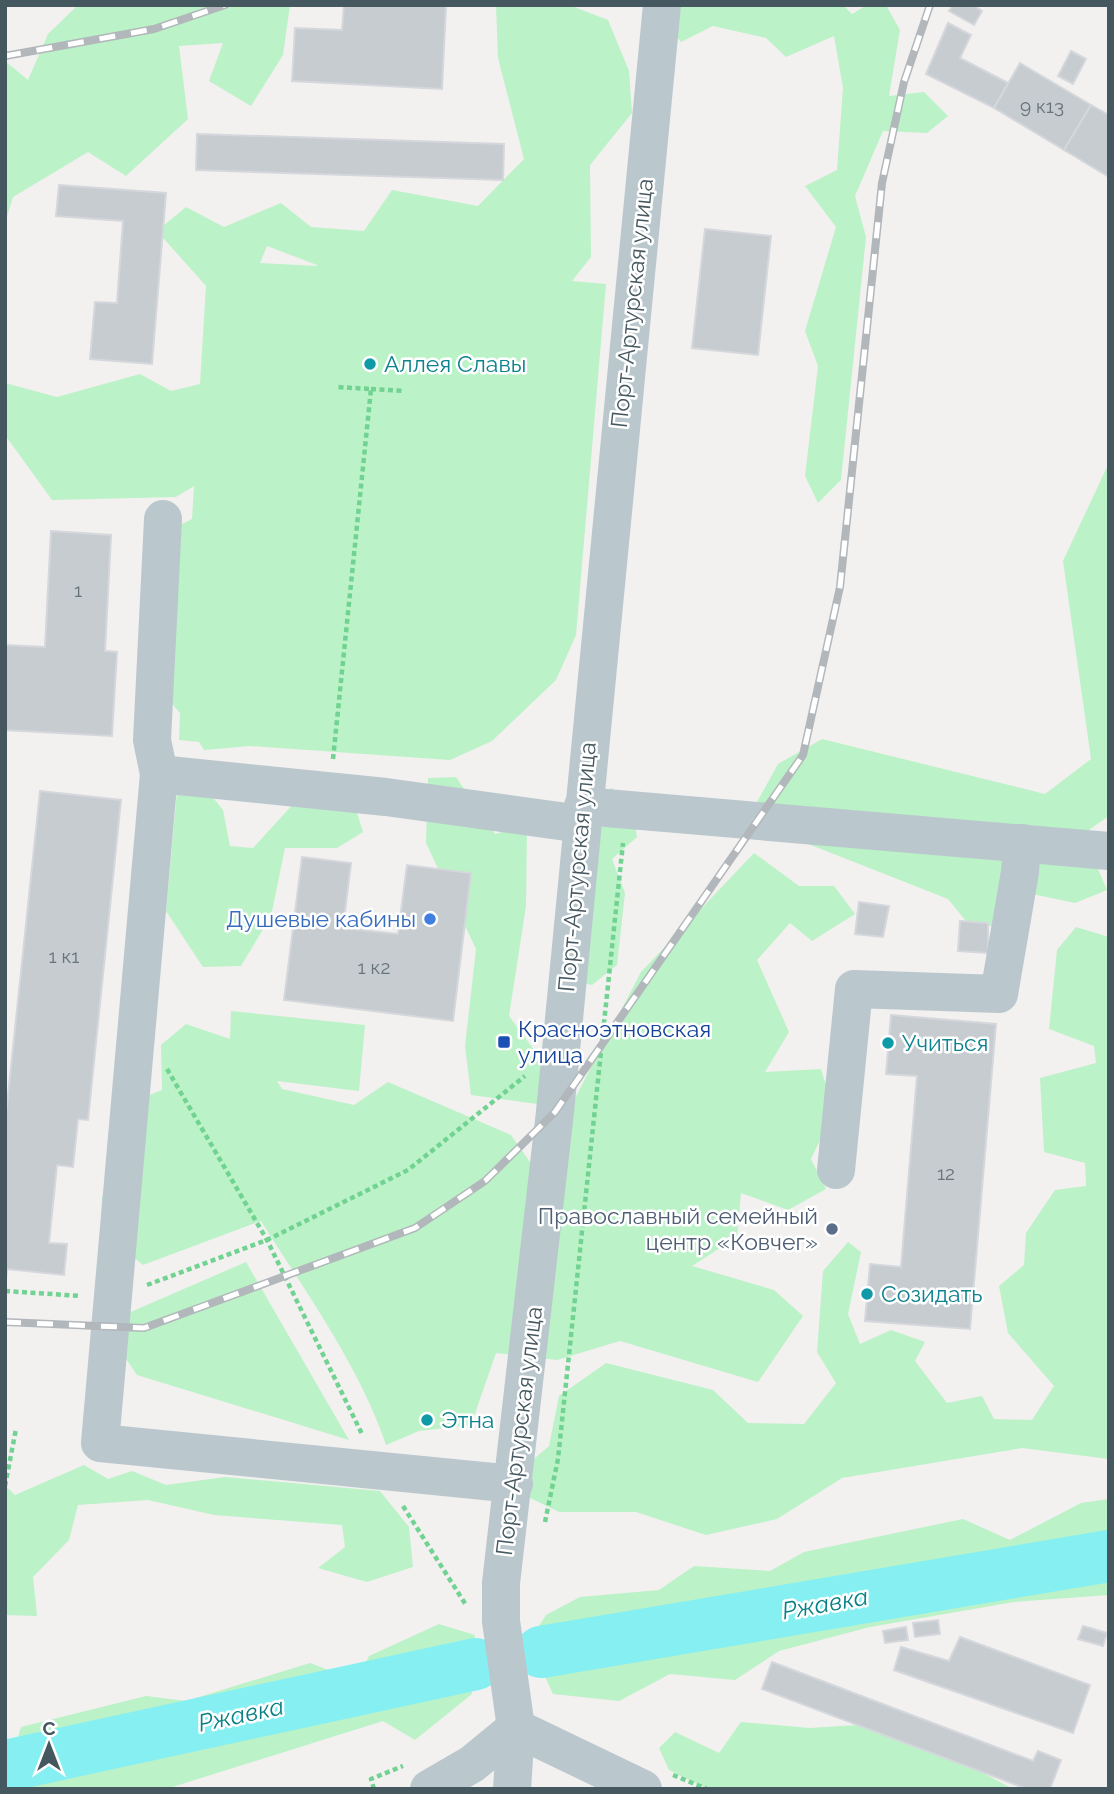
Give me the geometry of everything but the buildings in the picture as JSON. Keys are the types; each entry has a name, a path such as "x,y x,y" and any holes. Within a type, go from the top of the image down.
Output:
{"street":[{"name":"Порт-Артурская улица","path":"512,1789 516,1728 501,1621 501,1583 555,1112 662,5"},
{"path":"163,519 152,740 159,774 100,1443 514,1484"},
{"path":"159,774 582,815 1105,850"},
{"path":"836,1170 854,989 999,994 1020,872 1022,843"},
{"path":"422,1775 472,1764 516,1728 643,1789"}],"path":[{"path":"337,387 404,391"},
{"path":"329,792 371,389"},
{"path":"544,1524 558,1459 623,841"},
{"path":"165,1065 267,1240 380,1471 471,1614"},
{"path":"5,1290 113,1298 267,1240 408,1170 528,1074"},
{"path":"5,1486 16,1429"},
{"path":"374,1789 371,1779 422,1775"}],"green space":[{"path":"78,5 290,5 283,55 251,106 209,81 223,43 179,46 188,119 126,176 88,152 13,197 5,223 5,61 28,80 48,34"},
{"path":"496,5 569,5 608,20 629,71 632,113 590,165 591,257 572,281 606,284 576,635 556,680 492,741 450,760 250,746 204,750 199,742 179,740 180,713 149,677 178,526 192,519 194,486 176,497 52,500 5,435 5,383 57,397 140,374 171,391 200,384 206,286 157,231 186,207 224,227 281,203 311,227 364,231 392,190 478,206 524,159 498,58","holes":["267,246 318,266 260,263"]},
{"path":"657,5 843,5 852,14 867,5 886,5 900,30 889,96 924,92 948,116 927,133 883,131 855,196 866,237 841,480 818,503 805,476 818,366 805,331 836,227 805,186 837,170 843,88 834,36 786,57 766,38 713,26 681,42 654,8"},
{"path":"1109,458 1109,816 1083,834 1107,890 1075,903 1027,893 1006,926 970,926 948,899 788,836 752,811 778,764 822,739 1045,794 1091,759 1063,561"},
{"path":"456,777 495,834 527,825 526,906 509,1016 573,1102 641,972 754,853 799,886 834,886 855,914 812,941 790,923 757,960 789,1032 765,1072 821,1069 834,1111 811,1159 826,1189 788,1210 741,1193 737,1237 692,1266 774,1290 803,1316 758,1382 620,1341 557,1360 496,1353 471,1425 419,1431 386,1445 347,1358 261,1221 143,1265 101,1230 102,1197 117,1157 114,1109 162,1090 161,1045 186,1024 230,1039 231,1011 365,1025 359,1091 277,1081 282,1089 354,1105 388,1082 511,1135 532,1165 537,1104 471,1095 465,1046 476,949 426,843 428,778"},
{"path":"315,780 348,784 363,832 337,848 285,848 271,916 241,966 203,967 166,911 177,792 206,789 223,810 230,846 253,848"},
{"path":"611,788 632,803 637,837 612,859 625,893 617,965 592,985 575,981 575,820"},
{"path":"1076,927 1109,937 1109,1459 1022,1448 842,1478 777,1519 706,1535 636,1512 559,1512 528,1497 527,1465 549,1446 559,1396 606,1363 713,1390 748,1423 804,1424 836,1383 817,1352 823,1271 848,1242 861,1252 848,1314 860,1344 891,1330 925,1342 915,1361 947,1403 982,1396 994,1419 1032,1420 1054,1386 1008,1333 999,1286 1024,1265 1026,1233 1055,1190 1086,1186 1085,1163 1044,1152 1040,1078 1096,1063 1094,1046 1049,1029 1057,950"},
{"path":"246,1262 349,1440 137,1375 116,1344 119,1317"},
{"path":"84,1465 108,1479 132,1471 166,1485 225,1477 380,1491 409,1527 413,1567 367,1582 318,1568 345,1547 342,1525 214,1515 148,1500 78,1505 69,1540 33,1577 37,1616 5,1615 5,1485 15,1495"},
{"path":"1109,1499 1109,1595 1014,1602 870,1627 779,1651 735,1680 670,1674 619,1701 553,1694 529,1642 546,1615 580,1597 659,1590 694,1566 770,1571 804,1552 963,1519 1010,1540 1081,1503"},
{"path":"439,1624 475,1635 472,1694 415,1740 383,1721 166,1789 5,1789 5,1761 11,1759 21,1727 146,1696 186,1701 310,1663 357,1681 369,1656"},
{"path":"741,1722 810,1728 889,1723 1013,1789 708,1789 669,1770 659,1748 675,1732 719,1753"}],"waterway":[{"name":"Ржавка","path":"541,1652 1109,1556"},
{"name":"Ржавка","path":"5,1766 476,1664"}],"railway":[{"path":"5,56 154,29 225,5"},
{"path":"5,1322 144,1328 415,1228 485,1181 555,1112 803,755 840,587 882,183 904,82 930,5"}],"place":[{"name":"Аллея Славы","path":"370,364"},
{"name":"Душевые кабины","path":"430,919"},
{"name":"Красноэтновская улица","path":"504,1042"},
{"name":"Учиться","path":"888,1043"},
{"name":"Православный семейный центр «Ковчег»","path":"832,1229"},
{"name":"Созидать","path":"867,1294"},
{"name":"Этна","path":"427,1420"}]}
